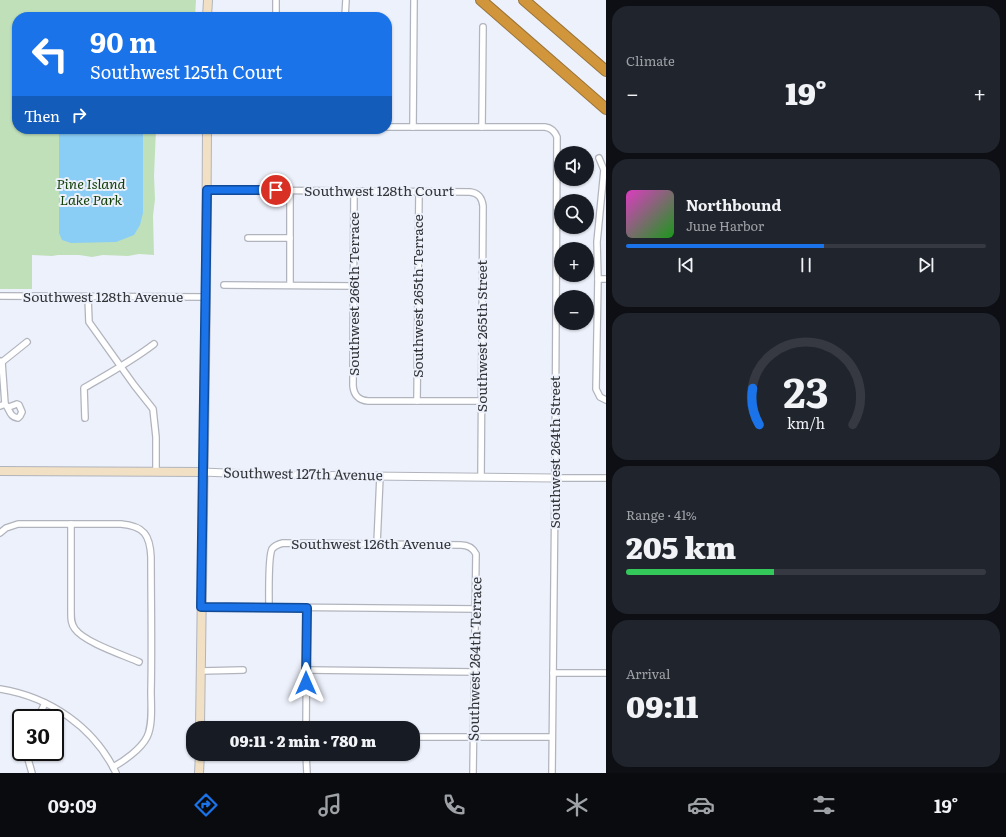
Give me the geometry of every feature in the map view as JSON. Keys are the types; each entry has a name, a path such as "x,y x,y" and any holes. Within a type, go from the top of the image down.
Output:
{"highway":[{"path":"481,0 606,109"},
{"path":"524,0 606,71"}],"main road":[{"path":"208,0 208,12"},
{"path":"200,721 207,134"},
{"name":"Southwest 127th Avenue","path":"0,471 203,472"},
{"path":"199,773 200,761"}],"street":[{"path":"276,0 276,12"},
{"path":"345,12 346,0"},
{"path":"413,127 414,0"},
{"path":"392,127 482,127 483,27"},
{"name":"Southwest 264th Street","path":"482,127 549,128 554,131 558,141 552,773"},
{"path":"600,158 604,170 604,206 597,242 598,279 596,389 600,397 606,400"},
{"name":"Southwest 128th Court","path":"207,190 474,192 479,196"},
{"path":"290,190 290,285"},
{"name":"Southwest 266th Terrace","path":"354,191 354,390 357,397 368,401 418,401"},
{"name":"Southwest 265th Terrace","path":"418,401 419,191"},
{"name":"Southwest 265th Street","path":"479,196 483,202 481,477"},
{"path":"248,238 290,238"},
{"path":"598,279 606,278"},
{"path":"224,285 354,286"},
{"name":"Southwest 128th Avenue","path":"0,296 206,297"},
{"path":"88,297 89,322 153,409 156,437 156,472"},
{"path":"5,406 1,362 27,342"},
{"path":"85,418 84,388 121,367 154,344"},
{"path":"418,401 482,401"},
{"name":"Southwest 127th Avenue","path":"203,472 277,475 606,478"},
{"path":"377,544 380,476"},
{"path":"0,533 6,528 18,524 128,524 145,533 150,542 152,668 150,726 147,736 140,746 113,767"},
{"path":"71,524 71,622 77,632 85,638 139,662"},
{"name":"Southwest 126th Avenue","path":"269,607 270,556 273,548 277,545 377,544 466,545 470,547"},
{"name":"Southwest 264th Terrace","path":"470,547 476,554 473,773"},
{"path":"201,607 476,609"},
{"path":"306,721 307,608"},
{"path":"201,671 243,670"},
{"path":"306,670 475,672"},
{"path":"553,674 606,673"},
{"path":"0,689 25,695 62,712 83,728 100,746 116,773"},
{"path":"42,709 45,703"},
{"path":"420,737 552,737"},
{"path":"29,761 32,773"},
{"path":"306,761 306,773"}],"green space":[{"name":"Pine Island Lake Park","path":"0,0 196,0 195,12 12,12 12,134 156,134 154,176 155,199 153,216 154,255 103,255 92,257 79,255 32,255 32,289 0,289"}],"water":[{"path":"59,134 143,134 143,213 140,225 134,235 116,242 71,243 62,240 59,233"}],"route":[{"path":"276,190 207,190 201,607 307,608 306,683"}]}
